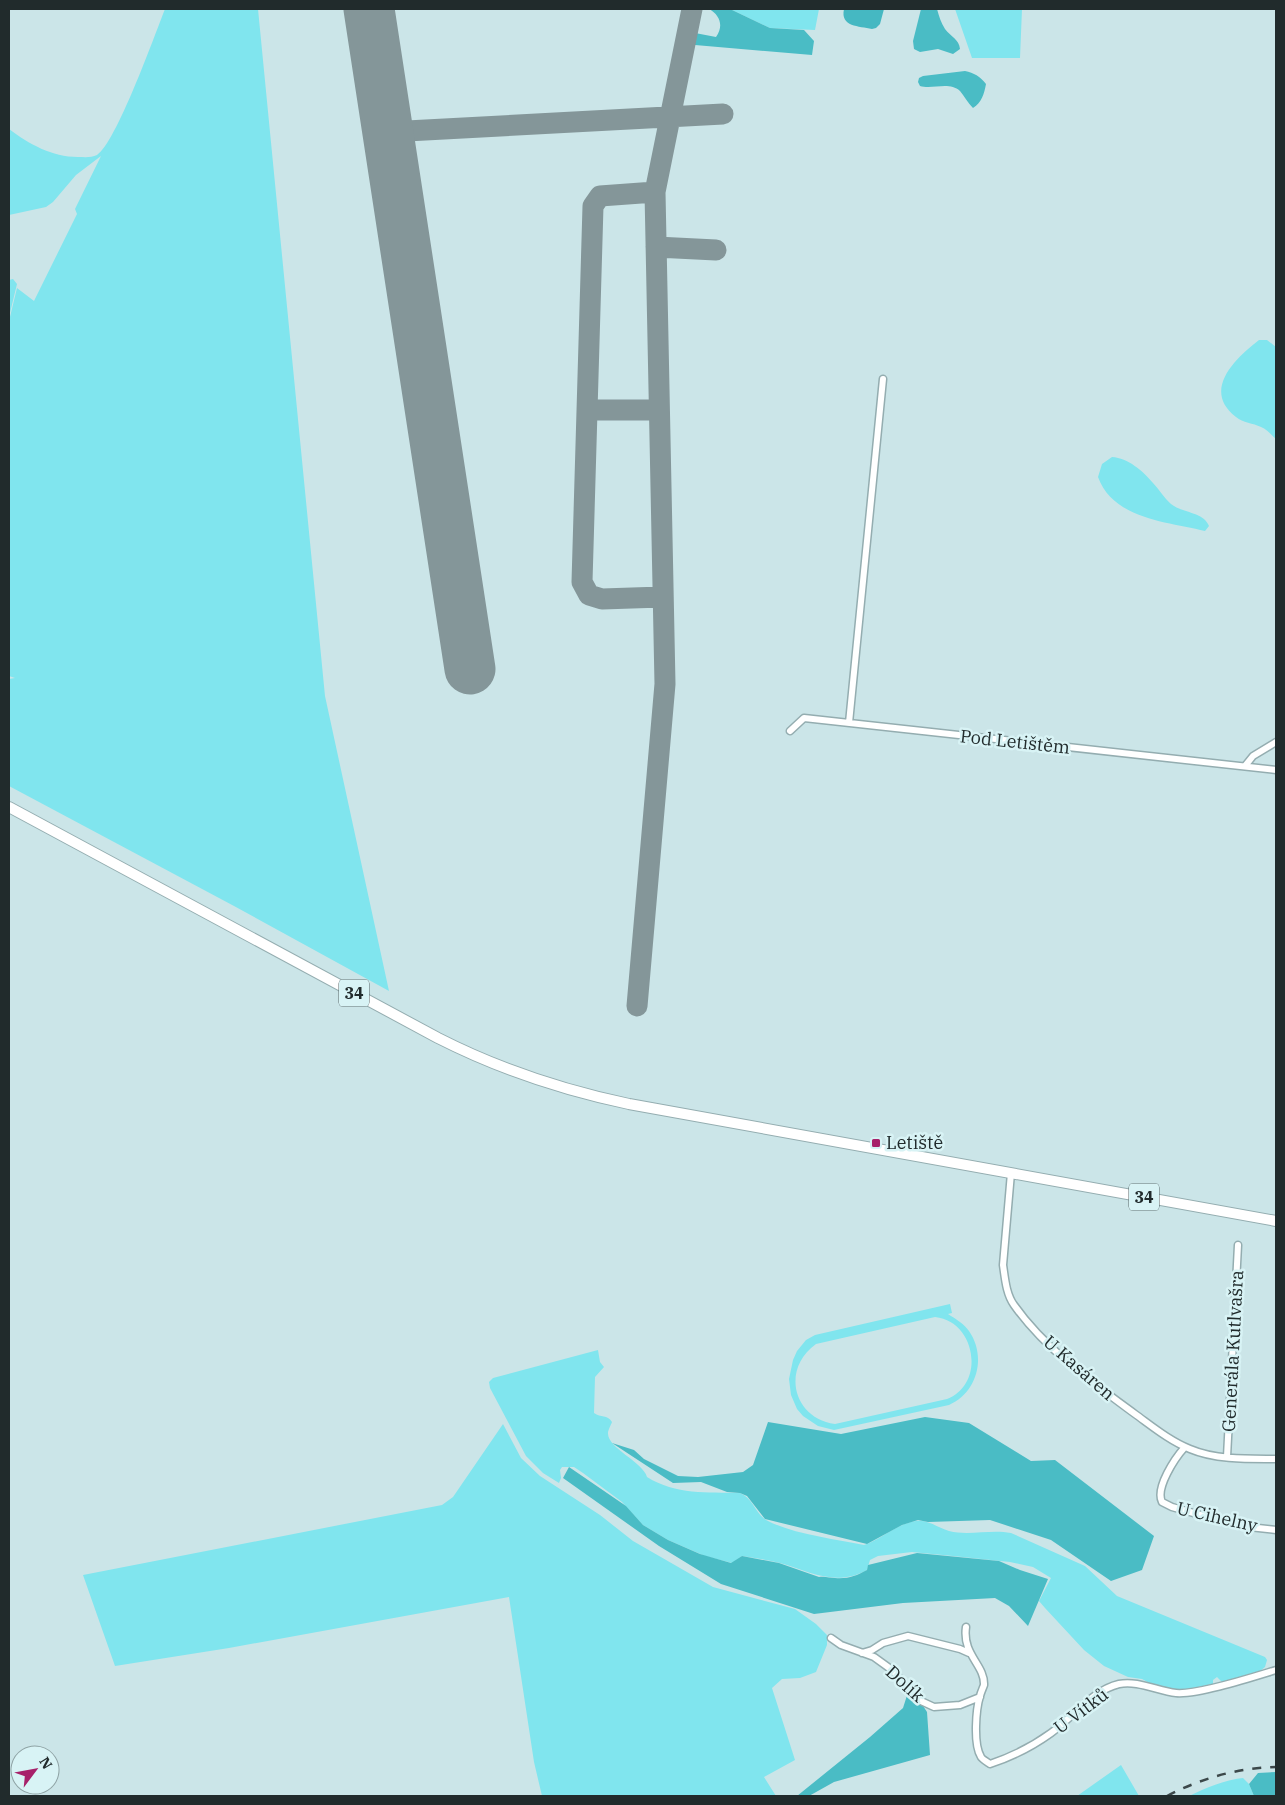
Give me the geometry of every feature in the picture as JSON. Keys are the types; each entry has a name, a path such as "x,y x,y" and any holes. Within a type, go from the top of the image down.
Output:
{"main road":[{"name":"34","path":"9,807 430,1034 528,1078 572,1092 629,1104 1276,1221"}],"street":[{"path":"849,723 883,379"},
{"name":"Pod Letištěm","path":"790,731 804,718 1276,770"},
{"path":"1244,766 1253,756 1276,742"},
{"name":"U Kasáren","path":"1011,1173 1003,1265 1008,1292 1013,1304 1032,1327 1062,1356 1121,1404 1168,1438 1185,1447 1208,1454 1242,1459 1276,1459"},
{"name":"Generála Kutlvašra","path":"1227,1457 1238,1245"},
{"name":"U Cihelny","path":"1185,1447 1170,1466 1160,1496 1162,1502 1172,1507 1233,1524 1276,1530"},
{"path":"966,1627 965,1635 969,1653 982,1676 984,1685 980,1697"},
{"name":"Dolík","path":"861,1653 872,1650 883,1643 908,1636 969,1653"},
{"name":"Dolík","path":"831,1638 841,1645 874,1657 892,1670 921,1701 934,1707 960,1705 980,1697"},
{"name":"U Vítků","path":"980,1697 975,1738 981,1757 990,1764 1006,1759 1051,1734 1097,1694 1119,1684 1130,1684 1177,1693 1195,1692 1276,1670"}],"shaded area":[{"path":"165,9 258,9 325,696 389,991 9,786 9,679 15,678 9,676 9,321 17,288 34,301 77,214 75,209 101,156 76,175 53,202 46,207 9,215 9,129 41,149 59,155 92,157 97,155 105,146 124,111"},
{"path":"709,9 730,9 770,28 804,30 814,41 812,55 695,45 695,33 716,37 720,29 720,21 716,14"},
{"path":"730,9 819,9 815,30 770,28"},
{"path":"844,9 884,9 880,24 872,29 852,25 845,19"},
{"path":"921,9 937,9 944,27 956,40 960,49 953,54 938,49 920,52 914,49 913,41"},
{"path":"955,9 1022,9 1020,58 972,58"},
{"path":"965,71 977,75 986,84 982,98 973,108 956,88 946,86 925,87 920,86 918,82 919,78 923,76"},
{"path":"13,279 17,284 9,317 9,280"},
{"path":"1259,340 1267,340 1276,347 1276,439 1263,428 1236,417 1226,407 1222,396 1222,386 1232,365"},
{"path":"1112,457 1124,460 1135,466 1149,478 1171,504 1198,515 1209,526 1205,531 1159,521 1129,510 1116,502 1105,491 1098,477 1102,464"},
{"path":"950,1304 952,1313 948,1314 965,1326 974,1341 978,1363 976,1373 966,1392 949,1405 834,1430 818,1426 803,1416 797,1409 791,1395 789,1379 793,1360 797,1351 806,1340 815,1335","holes":["935,1317 949,1321 960,1329 967,1341 971,1354 971,1368 967,1380 959,1391 947,1399 835,1424 821,1420 809,1412 801,1403 796,1379 798,1366 805,1354 816,1344"]},
{"path":"598,1350 600,1362 604,1367 595,1377 594,1413 606,1417 612,1422 608,1433 609,1439 644,1471 647,1477 658,1483 680,1490 740,1493 748,1498 762,1517 776,1525 814,1536 864,1545 902,1525 916,1521 925,1521 949,1531 1011,1533 1085,1566 1117,1596 1265,1657 1267,1660 1265,1667 1260,1671 1222,1682 1217,1677 1213,1680 1213,1684 1178,1691 1153,1685 1142,1679 1128,1677 1104,1666 1084,1650 1039,1601 1051,1578 1033,1567 1010,1562 912,1552 878,1556 870,1560 867,1570 856,1575 834,1578 813,1574 775,1562 742,1556 732,1563 705,1556 668,1540 643,1525 622,1502 574,1467 562,1467 559,1483 543,1473 526,1456 490,1388 489,1382 493,1378"},
{"path":"925,1417 969,1423 1031,1461 1055,1460 1154,1536 1142,1570 1111,1581 1051,1540 990,1520 928,1522 918,1520 902,1525 867,1544 765,1519 747,1496 740,1493 727,1492 701,1482 673,1483 612,1443 634,1450 644,1459 678,1476 698,1477 743,1472 753,1465 768,1422 841,1434"},
{"path":"503,1424 521,1458 540,1476 600,1515 633,1541 713,1587 795,1609 816,1624 827,1635 827,1645 816,1672 800,1678 782,1679 772,1688 795,1760 764,1777 776,1796 542,1796 534,1762 509,1597 229,1648 115,1666 83,1575 442,1505 453,1497"},
{"path":"569,1467 626,1506 643,1525 668,1540 700,1554 731,1563 742,1556 779,1563 819,1577 844,1578 867,1570 868,1565 917,1553 999,1561 1048,1579 1028,1626 1009,1606 995,1598 903,1603 814,1614 721,1584 659,1546 563,1478"},
{"path":"910,1686 927,1712 930,1755 834,1782 809,1796 797,1796 903,1708"},
{"path":"1121,1765 1139,1796 1077,1796"},
{"path":"1276,1772 1276,1796 1254,1796 1249,1784 1258,1773"},
{"path":"1243,1778 1249,1784 1254,1796 1189,1796 1222,1782"}],"taxiway":[{"path":"637,1006 665,684 655,192 692,9"},
{"path":"388,132 723,114"},
{"path":"655,192 600,196 593,206 582,582 589,595 602,599 662,597"},
{"path":"656,247 716,250"},
{"path":"587,410 659,410"}],"runway":[{"path":"369,9 470,669"}],"railway":[{"path":"1167,1796 1193,1784 1220,1775 1247,1769 1276,1767"}],"place":[{"name":"Letiště","path":"876,1143"}]}
